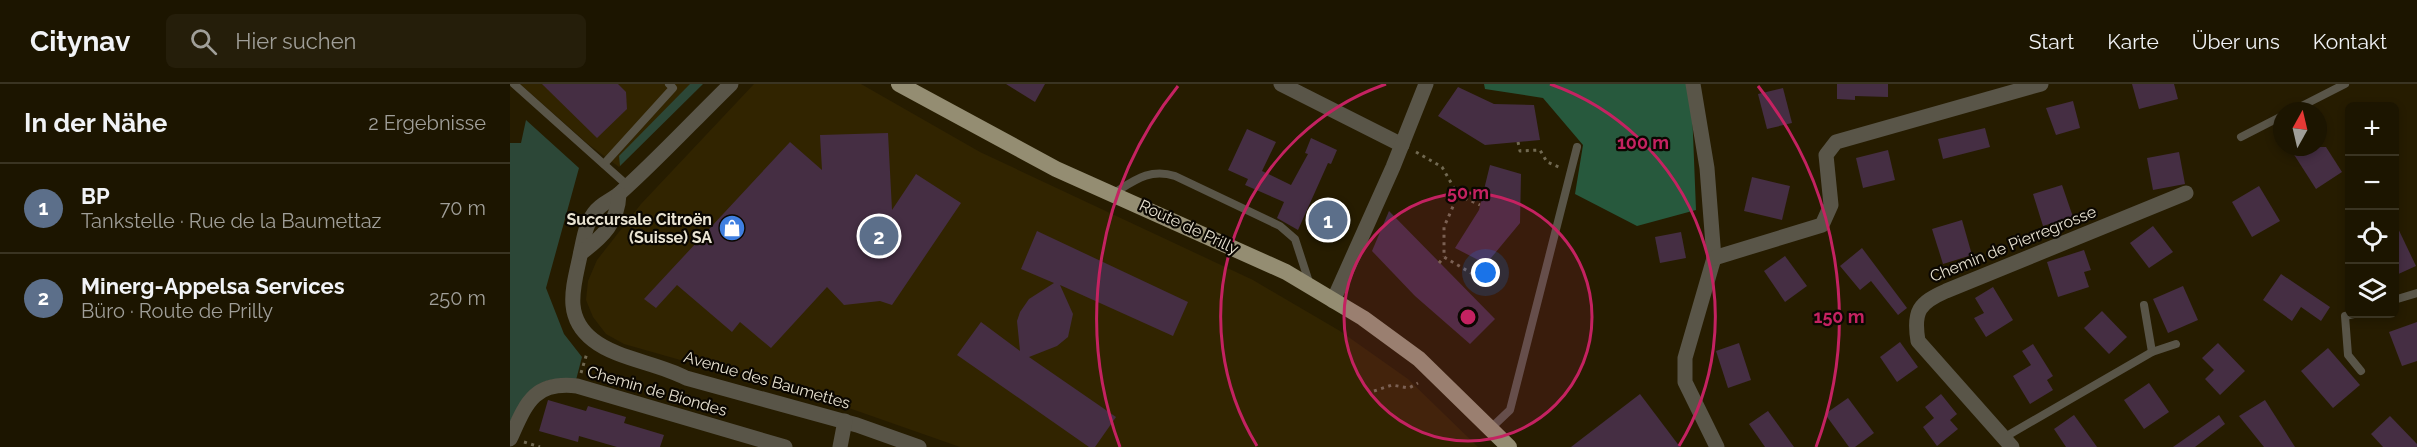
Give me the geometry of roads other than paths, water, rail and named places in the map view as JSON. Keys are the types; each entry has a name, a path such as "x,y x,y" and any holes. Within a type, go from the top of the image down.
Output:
{"main road":[{"name":"Route de Prilly","path":"899,84 1056,169 1286,272 1310,286 1419,359 1509,447"}],"street":[{"name":"Avenue des Baumettes","path":"731,84 623,189 595,212 588,223 573,280 572,300 578,319 593,340 618,353 665,367 686,378 845,422 919,447"},
{"path":"1281,84 1402,145"},
{"path":"1333,301 1402,145 1425,84"},
{"path":"1693,84 1707,168 1714,258 1684,358 1685,382 1717,447"},
{"path":"1714,258 1822,225 1831,205 1826,156 1836,142 2041,84"},
{"name":"Chemin de Pierregrosse","path":"2009,442 1918,340 1915,320 1921,307 1929,298 2186,193"},
{"name":"Chemin de Biondes","path":"510,439 530,400 545,388 562,384 591,390 785,447"},
{"path":"840,447 845,422"}],"lane":[{"path":"514,84 604,164 623,189"},
{"path":"604,164 673,88 669,84"},
{"path":"2310,102 2345,84"},
{"path":"2241,138 2273,121"},
{"path":"1491,428 1510,410 1577,147"},
{"path":"1114,194 1144,174 1162,172 1174,176 1280,226 1295,239 1310,286"},
{"path":"2399,298 2417,293"},
{"path":"2144,305 2152,352"},
{"path":"2345,318 2348,356 2361,372"},
{"path":"2009,442 2152,352 2176,344"}],"place":[{"name":"BP","path":"1328,220"},
{"name":"Succursale Citroën (Suisse) SA","path":"732,228"},
{"name":"Minerg-Appelsa Services","path":"879,236"}]}
